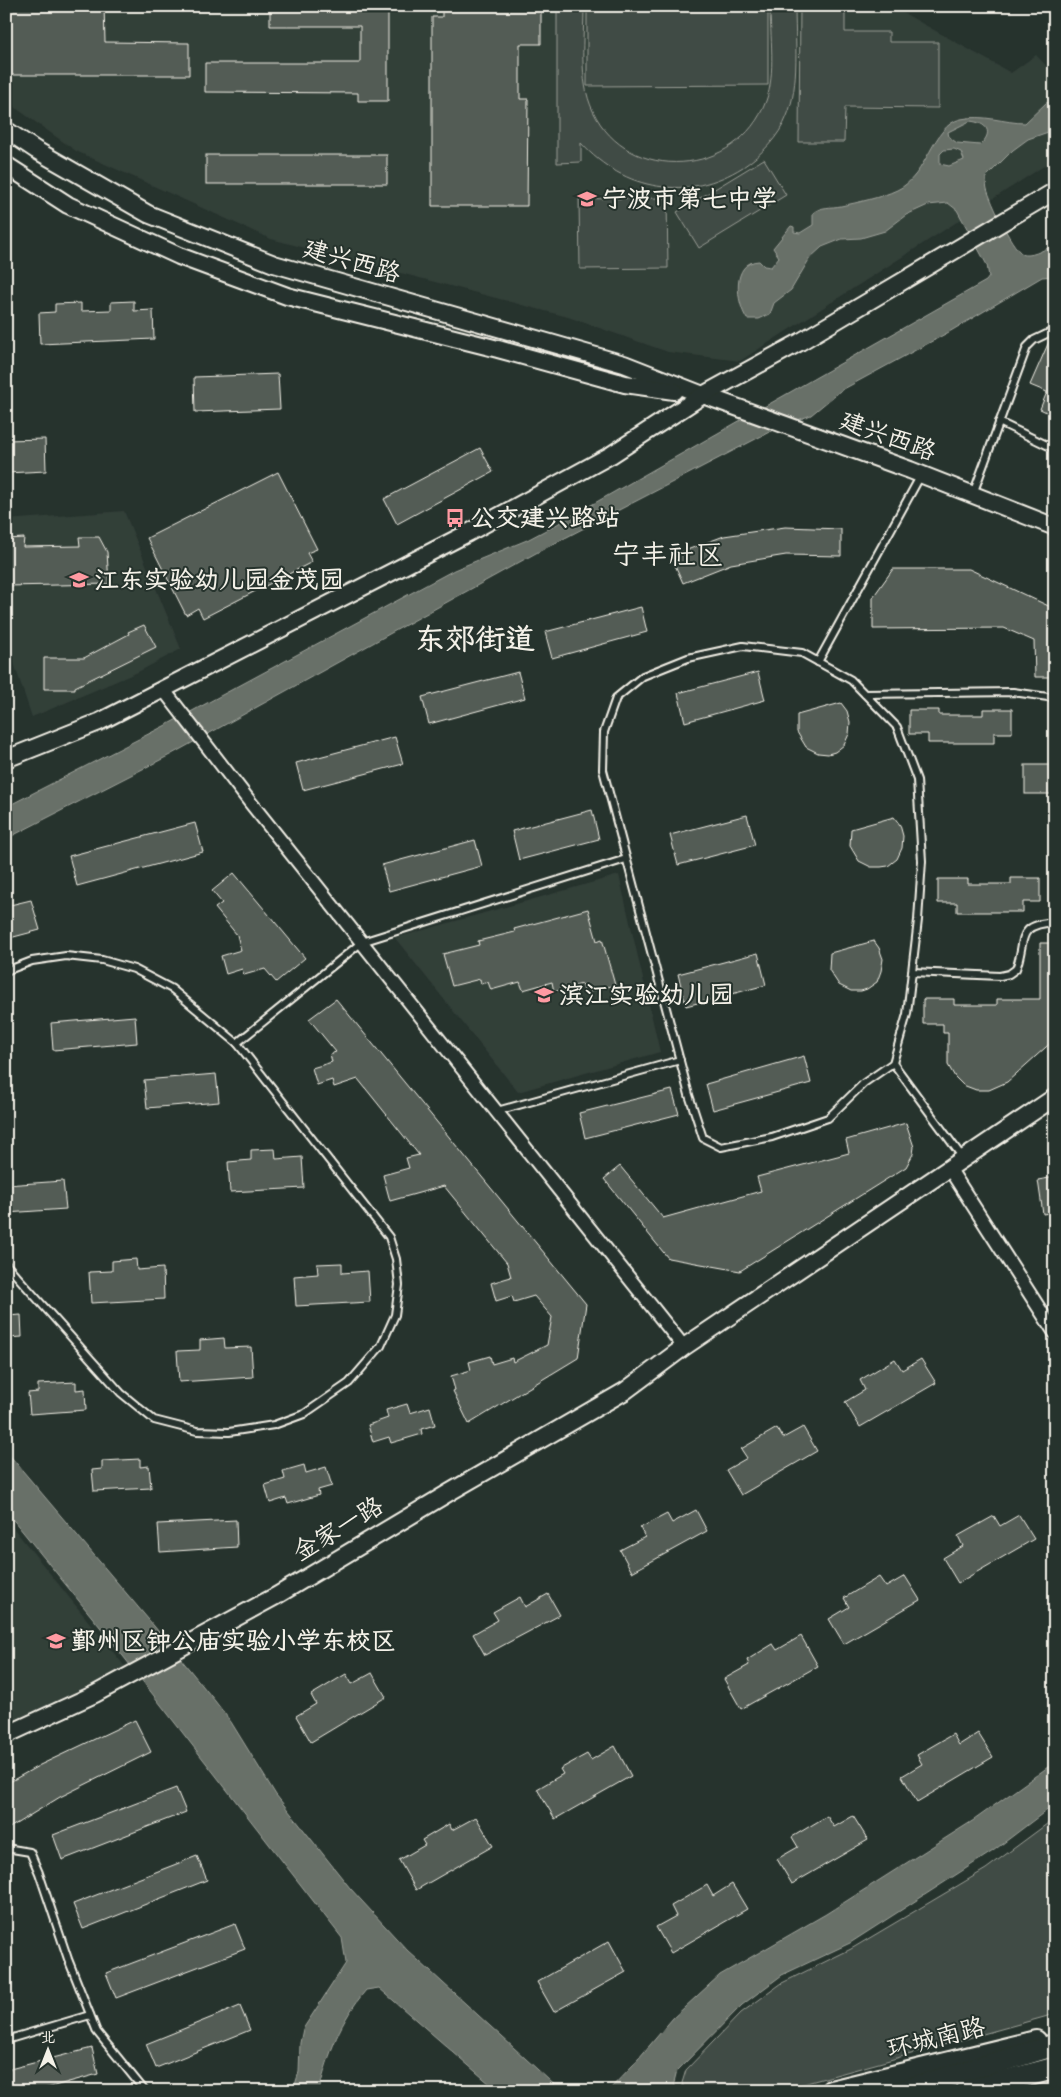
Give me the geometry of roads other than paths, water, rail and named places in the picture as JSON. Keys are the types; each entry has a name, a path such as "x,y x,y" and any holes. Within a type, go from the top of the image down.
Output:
{"highway":[{"path":"901,2091 1055,2045"},
{"path":"967,2091 1055,2068"}],"main road":[{"name":"环城南路","path":"830,2091 1055,2036"}],"street":[{"name":"建兴西路","path":"6,130 36,150 148,214 274,264 624,364 921,475 1055,528"},
{"name":"建兴西路","path":"6,165 68,205 179,256 286,296 498,349 625,384 703,395"},
{"path":"6,758 99,722 166,693 485,524 611,455 703,395 800,342 1055,192"},
{"path":"166,693 212,754 684,1347"},
{"name":"金家一路","path":"6,1735 95,1694 276,1596 450,1492 626,1391 684,1347 1055,1097"},
{"path":"950,1168 1055,1333"}],"lane":[{"path":"973,495 1027,347 1034,340 1055,330"},
{"path":"999,422 1055,449"},
{"path":"818,662 921,475"},
{"path":"743,646 802,653 851,680 864,694 897,727 917,780 922,861 918,920 907,1014 893,1062 864,1083 828,1118 772,1137 720,1147 703,1138 680,1060 603,770 604,732 616,698 643,676 688,658 743,646"},
{"path":"864,694 1013,692 1055,698"},
{"path":"237,1043 362,942 626,859"},
{"path":"912,972 1000,976 1009,974 1016,969 1022,938 1026,931 1037,923 1055,922"},
{"path":"6,970 32,961 66,956 102,960 134,969 172,989 237,1043 389,1237 396,1259 399,1285 395,1315 381,1346 349,1383 304,1414 274,1425 229,1432 198,1431 154,1420 121,1393 6,1264"},
{"path":"497,1111 680,1060"},
{"path":"893,1062 964,1159"},
{"path":"6,1848 30,1852 68,1959 97,2032 145,2091"},
{"path":"6,2040 90,2015"}],"place":[{"name":"宁波市第七中学","path":"587,199"},
{"name":"公交建兴路站","path":"455,518"},
{"name":"江东实验幼儿园金茂园","path":"79,580"},
{"name":"滨江实验幼儿园","path":"544,995"},
{"name":"鄞州区钟公庙实验小学东校区","path":"56,1641"}],"district":[{"name":"宁丰社区","path":"668,554"},
{"name":"东郊街道","path":"475,639"}]}
